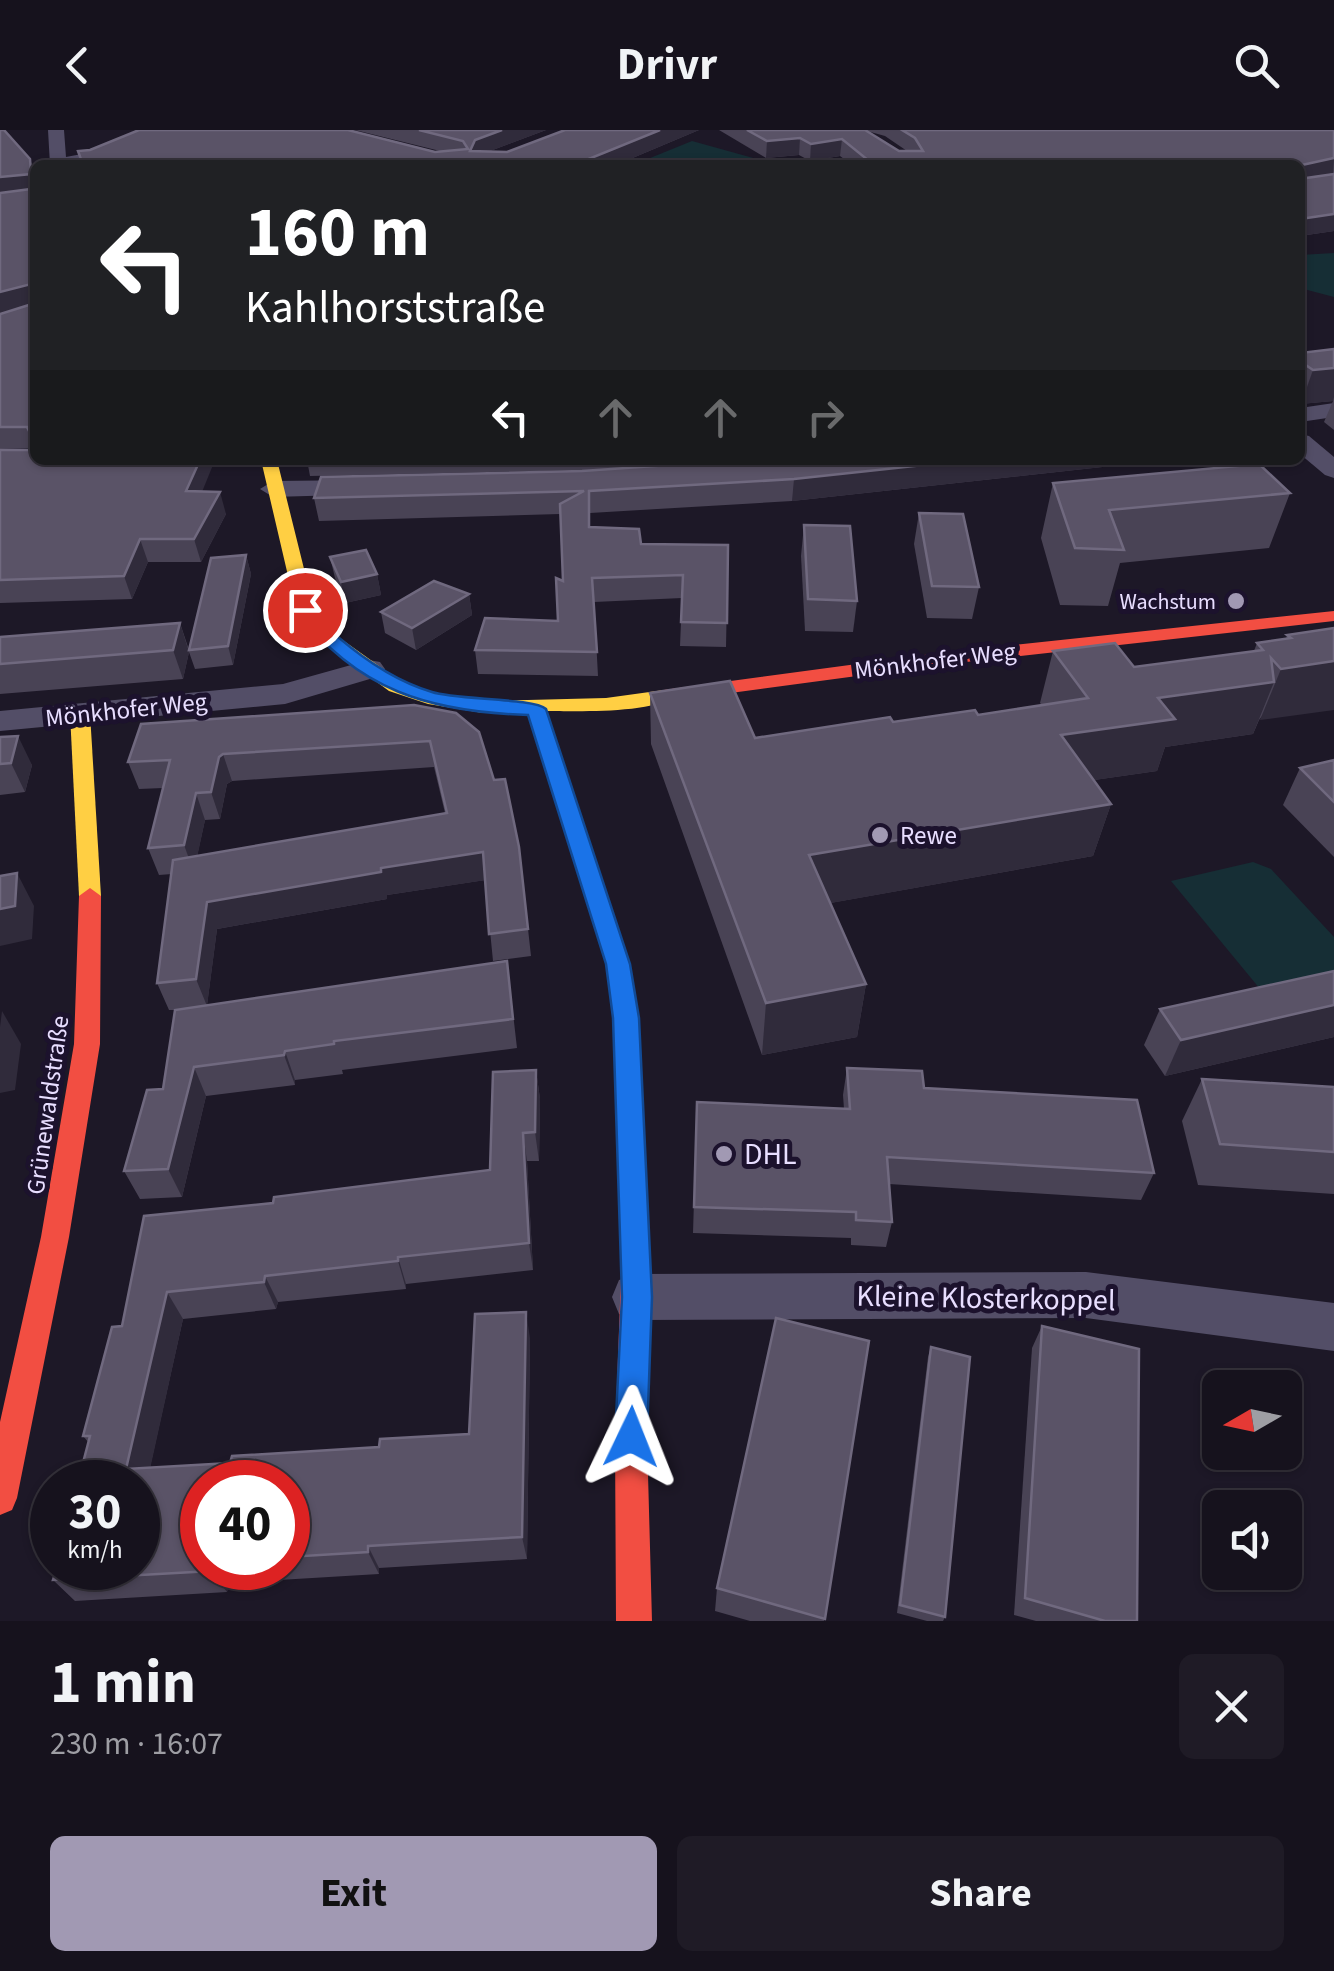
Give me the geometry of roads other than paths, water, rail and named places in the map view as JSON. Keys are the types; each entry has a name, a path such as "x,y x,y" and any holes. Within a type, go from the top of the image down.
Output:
{"street":[{"path":"56,130 58,160"},
{"path":"81,160 162,130"},
{"path":"1305,413 1334,410"},
{"path":"1305,446 1334,470"},
{"name":"Mönkhofer Weg","path":"270,465 305,610 331,640 396,687 434,700 483,707 536,709 606,704 939,659 1334,616"},
{"path":"274,488 393,488"},
{"name":"Mönkhofer Weg","path":"0,721 284,694 369,669"},
{"path":"536,709 618,964 626,1018 637,1297 631,1437 634,1621"},
{"name":"Grünewaldstraße","path":"0,1498 55,1237 87,1044 91,860 80,713"},
{"name":"Kleine Klosterkoppel","path":"637,1297 1086,1295 1334,1327"}],"place":[{"name":"Wachstum","path":"1236,601"},
{"name":"Rewe","path":"880,835"},
{"name":"DHL","path":"724,1154"}]}
